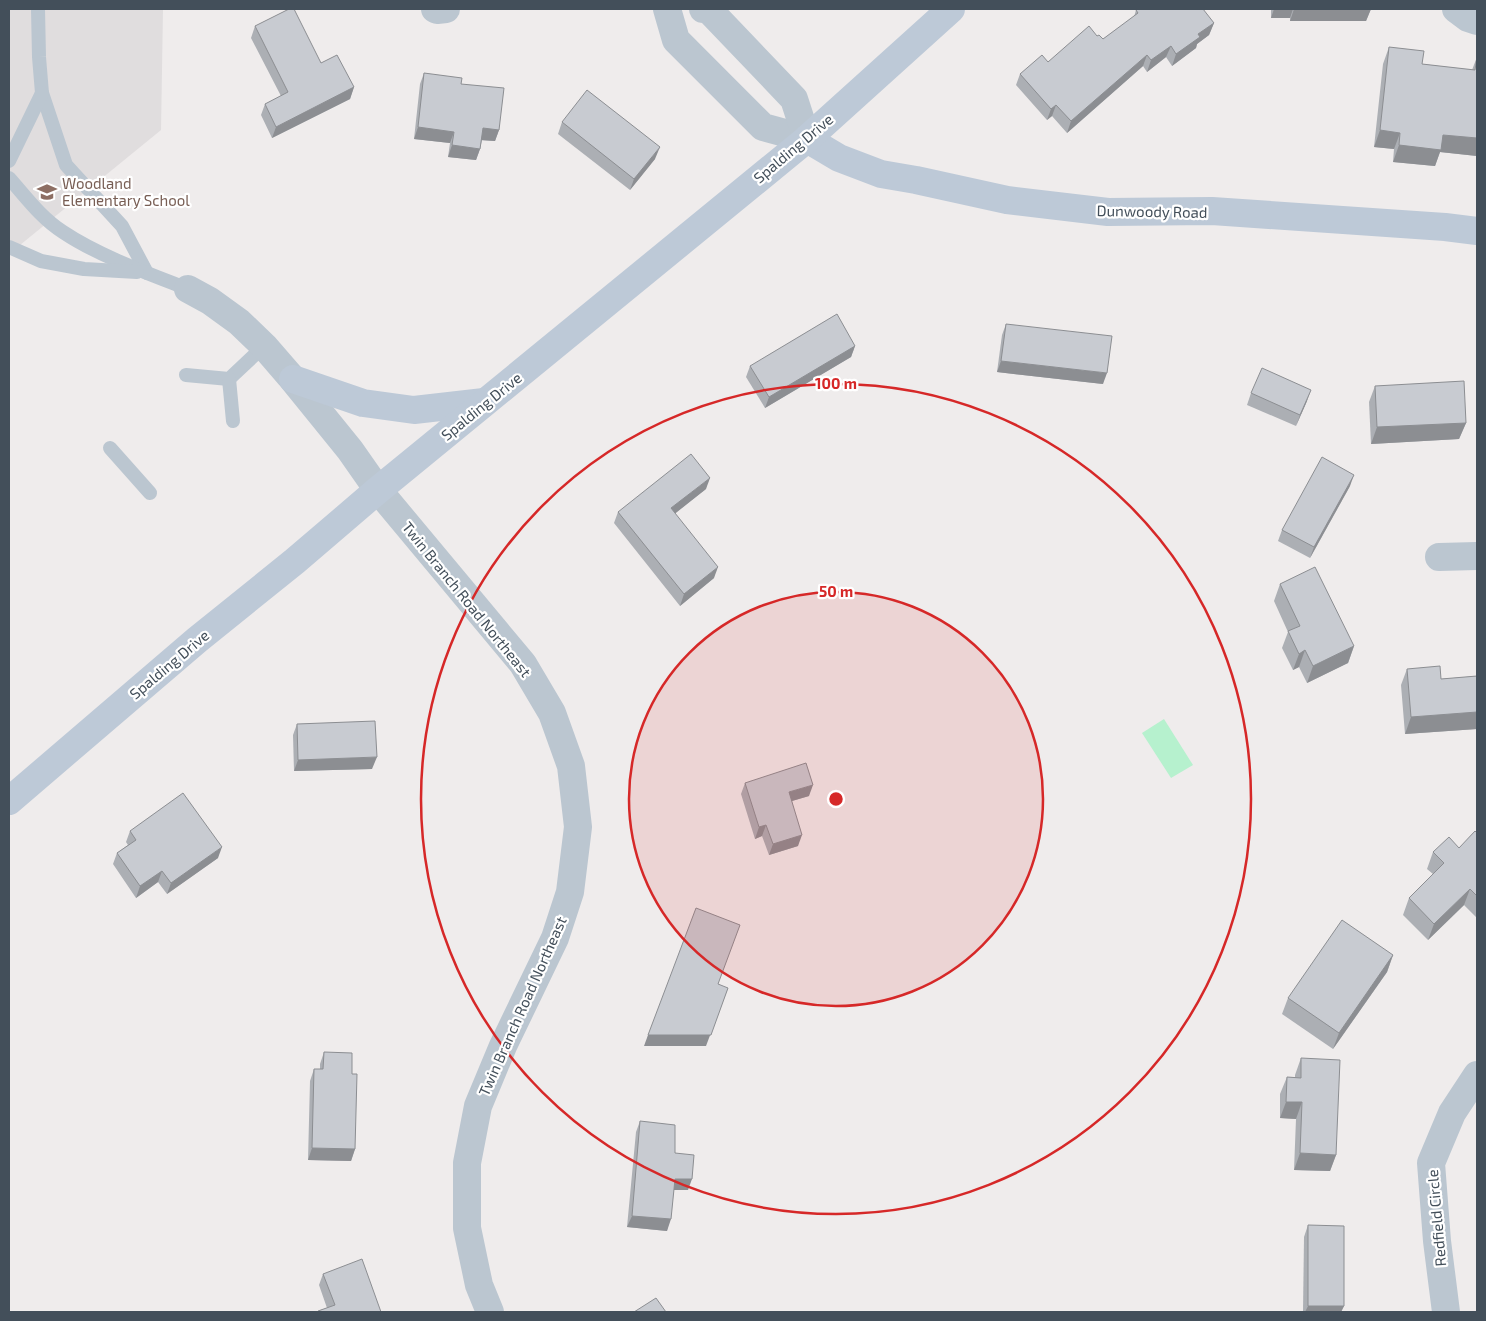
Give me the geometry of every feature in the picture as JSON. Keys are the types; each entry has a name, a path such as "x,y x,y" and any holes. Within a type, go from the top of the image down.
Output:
{"street":[{"path":"435,9 446,9"},
{"path":"666,9 676,40 763,127 807,139"},
{"path":"703,9 709,10 794,99 807,139"},
{"name":"Spalding Drive","path":"9,801 197,640 295,561 484,402 807,139 951,9"},
{"path":"1456,9 1468,18 1477,20"},
{"name":"Dunwoody Road","path":"807,139 839,158 881,174 1007,200 1108,212 1212,211 1445,227 1477,231"},
{"name":"Twin Branch Road Northeast","path":"188,289 210,301 239,322 264,346 350,450 378,490 523,664 552,712 571,766 578,827 570,892 555,938 503,1046 478,1106 467,1164 467,1228 479,1285 490,1312"},
{"path":"293,379 363,403 414,410 484,402"},
{"path":"1439,557 1477,556"},
{"name":"Redfield Circle","path":"1446,1312 1437,1241 1431,1163 1452,1113 1477,1075"}],"lane":[{"path":"38,9 38,57 42,93 66,165 122,226 147,273"},
{"path":"9,161 42,93"},
{"path":"9,178 38,212 62,232 147,273 188,289"},
{"path":"9,247 41,261 84,270 147,273"},
{"path":"186,375 229,379 264,346"},
{"path":"229,379 232,421"},
{"path":"110,448 150,493"}],"shaded area":[{"name":"Woodland Elementary School","path":"9,9 163,9 161,130 9,254"}],"green space":[{"path":"1164,719 1193,765 1171,778 1142,733"}],"building":[{"path":"289,9 294,9 321,63 337,55 354,87 276,127 265,104 288,92 255,26"},
{"path":"1203,9 1214,23 1198,34 1200,37 1176,54 1171,46 1151,60 1147,55 1071,121 1056,105 1051,109 1020,74 1042,55 1048,62 1089,26 1097,36 1099,35 1103,39 1138,13 1136,10"},
{"path":"1389,47 1424,51 1422,64 1475,70 1477,57 1477,138 1443,135 1441,150 1399,145 1400,133 1380,130"},
{"path":"424,73 462,78 461,84 504,88 499,130 483,128 480,149 452,145 454,132 418,127"},
{"path":"587,90 660,147 634,179 562,122"},
{"path":"837,314 855,346 769,397 750,366"},
{"path":"1006,324 1112,336 1107,373 1001,361"},
{"path":"1262,368 1311,390 1300,415 1251,393"},
{"path":"1464,381 1466,423 1377,427 1375,386"},
{"path":"691,454 710,478 671,508 718,567 684,594 618,512"},
{"path":"1322,457 1354,475 1314,547 1282,530"},
{"path":"1315,567 1354,646 1313,666 1305,650 1299,654 1288,631 1300,626 1280,584"},
{"path":"1440,666 1441,679 1477,676 1477,712 1411,717 1407,669"},
{"path":"375,721 377,757 298,760 297,724"},
{"path":"806,763 813,785 789,792 802,835 773,844 766,825 759,827 745,783"},
{"path":"183,793 222,847 171,883 162,871 140,886 117,853 136,840 130,831"},
{"path":"1475,831 1477,833 1477,896 1470,889 1434,924 1409,898 1444,863 1433,852 1449,837 1459,848"},
{"path":"696,908 740,925 718,984 728,988 711,1035 648,1035"},
{"path":"1342,920 1393,955 1339,1033 1288,998"},
{"path":"324,1052 352,1053 352,1074 357,1074 355,1149 312,1148 314,1069 323,1069"},
{"path":"1301,1058 1340,1060 1336,1155 1300,1153 1302,1102 1286,1102 1287,1077 1301,1078"},
{"path":"640,1121 675,1125 675,1153 694,1155 692,1179 675,1179 671,1219 632,1216"},
{"path":"1308,1225 1344,1226 1344,1306 1308,1306"},
{"path":"362,1259 381,1312 319,1312 335,1305 323,1274"},
{"path":"656,1298 666,1312 634,1312"}],"place":[{"name":"Woodland Elementary School","path":"47,192"}]}
